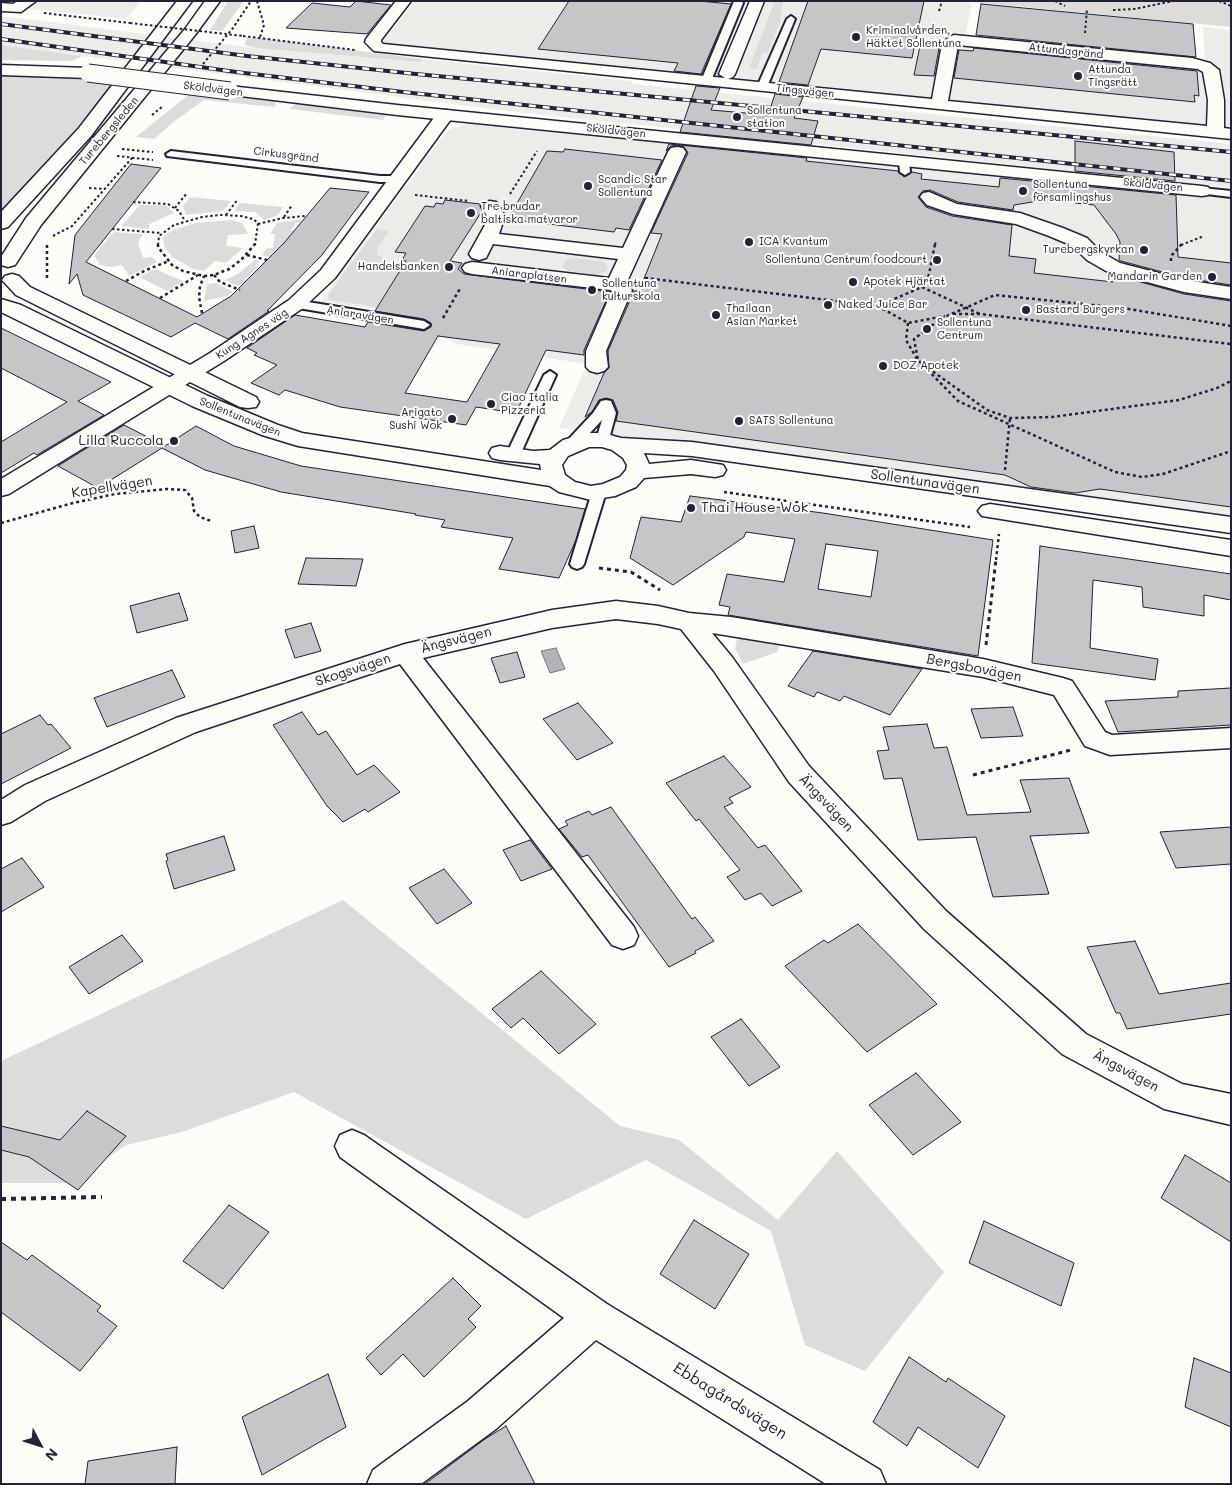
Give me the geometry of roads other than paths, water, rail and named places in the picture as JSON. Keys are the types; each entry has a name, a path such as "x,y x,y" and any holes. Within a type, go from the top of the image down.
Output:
{"street":[{"path":"9,8 30,1"},
{"name":"Turebergsleden","path":"1,223 85,132 185,1"},
{"name":"Turebergsleden","path":"6,272 33,222 184,40 212,1"},
{"name":"Tingsvägen","path":"404,1 374,39 373,42 380,48 1223,133"},
{"path":"727,74 756,1"},
{"name":"Attundagränd","path":"938,104 950,44 954,40 1160,60 1198,65 1211,70 1223,133"},
{"name":"Sköldvägen","path":"1,70 88,73 230,91 905,166 1202,191"},
{"name":"Kung Agnes väg","path":"1,489 168,385 189,374 296,304 328,274 445,114"},
{"path":"597,367 596,351 622,290 619,280 638,234 677,152"},
{"path":"929,197 933,201 953,209 1026,220 1080,242 1094,256 1113,267 1173,283 1231,293"},
{"path":"493,211 494,225 487,238 630,255"},
{"name":"Aniaraplatsen","path":"487,238 469,272 619,280 645,278"},
{"name":"Sollentunavägen","path":"6,272 23,292 274,414 309,425 533,458 563,451"},
{"name":"Sollentunavägen","path":"1,305 14,308 200,402 298,439 557,480"},
{"path":"588,440 611,443 633,454 638,465 637,472 628,482 607,491 591,494 577,491 567,488 553,474 551,465 563,451 588,440"},
{"name":"Sollentunavägen","path":"611,443 692,450 1231,525"},
{"name":"Sollentunavägen","path":"637,472 691,467 1231,548"},
{"name":"Ängsvägen","path":"405,653 552,619 616,610 658,615 689,622 722,664 799,774 935,920 1074,1044 1176,1098 1231,1110"},
{"name":"Bergsbovägen","path":"689,622 740,628 983,668 1063,688 1095,739 1110,745 1231,738"},
{"name":"Skogsvägen","path":"1,814 36,793 186,725 405,653 623,936"},
{"name":"Ebbagårdsvägen","path":"352,1146 594,1317 866,1484"},
{"path":"387,1484 482,1414 594,1317"}],"lane":[{"path":"706,81 739,3 738,1"},
{"path":"762,87 791,19"},
{"name":"Cirkusgränd","path":"171,154 380,179 398,179"},
{"name":"Sköldvägen","path":"1202,191 1231,194"},
{"name":"Aniaravägen","path":"296,304 424,325"},
{"path":"513,454 550,374"},
{"path":"563,451 598,416 606,404 610,413 611,443"},
{"path":"577,564 599,492"}],"railway":[{"path":"1,24 247,56 416,74 1231,152"},
{"path":"1,39 236,72 403,92 1231,181"}],"place":[{"name":"Kriminalvården, Häktet Sollentuna","path":"856,37"},
{"name":"Attunda Tingsrätt","path":"1078,76"},
{"name":"Sollentuna station","path":"737,117"},
{"name":"Scandic Star Sollentuna","path":"588,186"},
{"name":"Sollentuna församlingshus","path":"1023,191"},
{"name":"Tre brudar baltiska matvaror","path":"471,213"},
{"name":"ICA Kvantum","path":"749,242"},
{"name":"Turebergskyrkan","path":"1144,250"},
{"name":"Sollentuna Centrum foodcourt","path":"937,260"},
{"name":"Handelsbanken","path":"449,267"},
{"name":"Mandarin Garden","path":"1212,277"},
{"name":"Apotek Hjärtat","path":"853,282"},
{"name":"Sollentuna kulturskola","path":"592,290"},
{"name":"Naked Juice Bar","path":"828,305"},
{"name":"Bastard Burgers","path":"1026,310"},
{"name":"Thailaan Asian Market","path":"716,315"},
{"name":"Sollentuna Centrum","path":"927,329"},
{"name":"DOZ Apotek","path":"883,366"},
{"name":"Ciao Italia Pizzeria","path":"491,404"},
{"name":"Arigato Sushi Wok","path":"452,419"},
{"name":"SATS Sollentuna","path":"739,421"},
{"name":"Lilla Ruccola","path":"174,441"},
{"name":"Thai House Wok","path":"691,508"}]}
